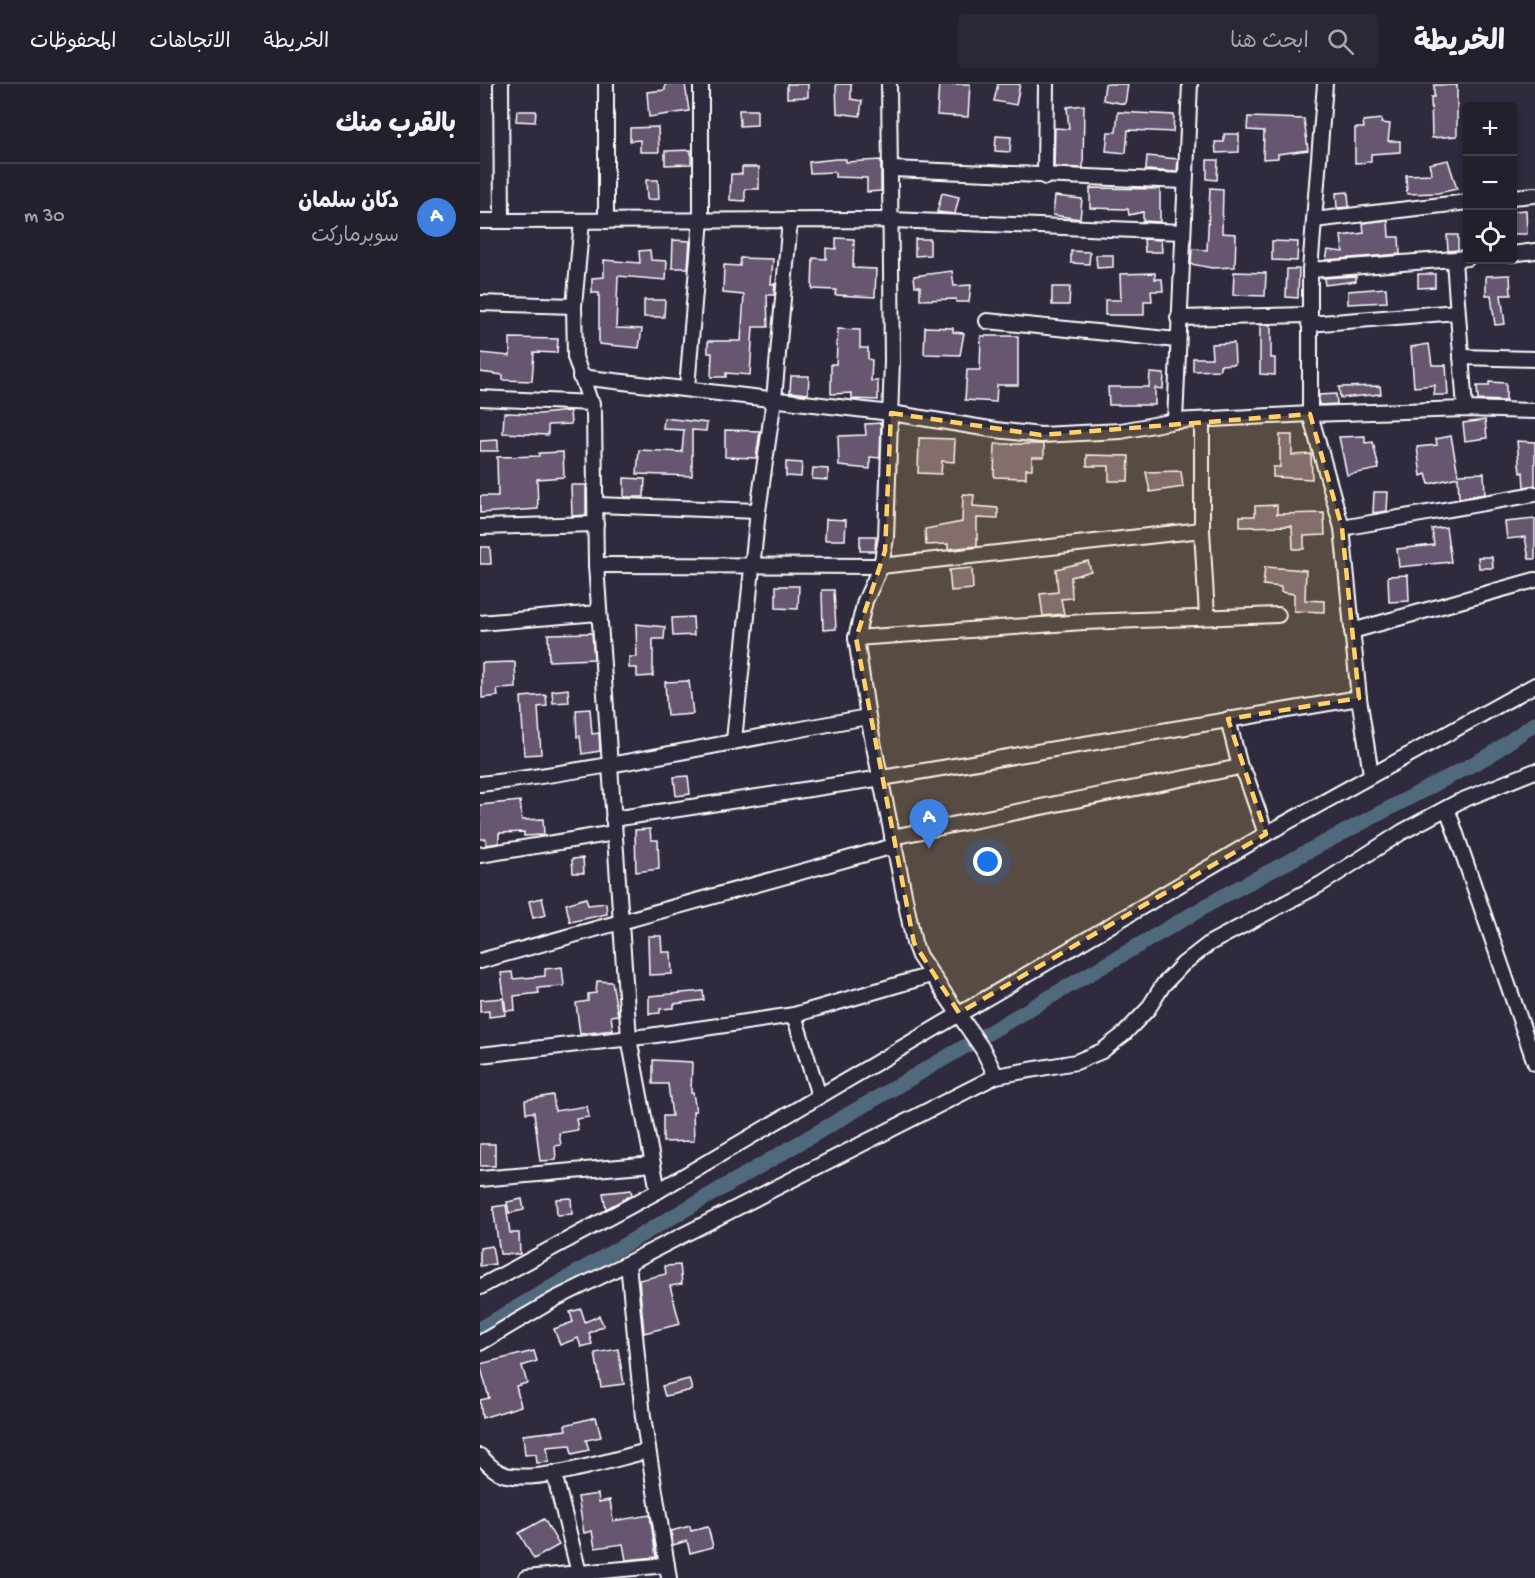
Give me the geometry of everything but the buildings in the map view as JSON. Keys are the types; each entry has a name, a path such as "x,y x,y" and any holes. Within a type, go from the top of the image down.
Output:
{"street":[{"path":"501,84 502,221"},
{"path":"606,84 606,221"},
{"path":"687,388 700,219 701,84"},
{"path":"889,84 892,169 891,413 886,538 881,566 865,601 856,638 868,717 914,943 931,975 983,1050 996,1076"},
{"path":"1045,177 1046,84"},
{"path":"1175,421 1190,84"},
{"path":"1325,84 1310,270 1310,414 1342,528 1359,698 1371,774"},
{"path":"892,169 1185,181"},
{"path":"1517,197 1535,195"},
{"path":"1314,220 1463,202"},
{"path":"734,740 758,511 774,399 790,220"},
{"path":"480,221 892,220 1183,232"},
{"path":"582,221 574,306 575,357 580,377 592,403 597,505 598,613 613,826 623,923 629,1038 658,1191"},
{"path":"1517,253 1535,251"},
{"path":"1310,270 1461,259 1458,312 1465,409"},
{"path":"480,303 574,306"},
{"path":"1178,318 1309,320 1458,312"},
{"path":"987,321 1177,340"},
{"path":"1461,357 1535,359"},
{"path":"580,377 891,413 1041,435 1121,431 1175,421 1310,414 1465,409 1535,411"},
{"path":"480,398 592,403"},
{"path":"1202,420 1202,530 1207,616"},
{"path":"1342,528 1535,494"},
{"path":"597,505 758,511"},
{"path":"480,527 596,524"},
{"path":"596,566 881,566 1202,530"},
{"path":"1352,631 1535,580"},
{"path":"480,623 598,613"},
{"path":"856,638 1207,616 1278,615"},
{"path":"480,1287 658,1191 1266,834 1535,684"},
{"path":"480,855 613,826 882,778 1359,698"},
{"path":"480,784 609,766 734,740 868,717"},
{"path":"1228,719 1240,767 1246,776 1266,834"},
{"path":"480,961 623,923 893,841 1240,767"},
{"path":"480,1342 555,1299 996,1076 1076,1062 1102,1050 1124,1034 1148,1009 1163,985 1183,964 1210,943 1283,906 1402,832 1447,808 1535,771"},
{"path":"1447,808 1535,1064"},
{"path":"480,1055 629,1038 794,1015 931,975"},
{"path":"794,1015 819,1096"},
{"path":"480,1179 653,1164"},
{"path":"526,1578 579,1573 668,1572 648,1451 628,1263"},
{"path":"480,1456 496,1471 507,1475 554,1473 648,1451"},
{"path":"554,1473 579,1573"}],"highlighted area":[{"path":"891,413 1041,435 1310,414 1342,528 1359,698 1228,719 1266,834 959,1013 914,943 856,638 885,551"}],"waterway":[{"path":"480,1329 1225,895 1490,755 1535,723"}],"place":[{"name":"دكان سلمان","path":"929,849"}]}
